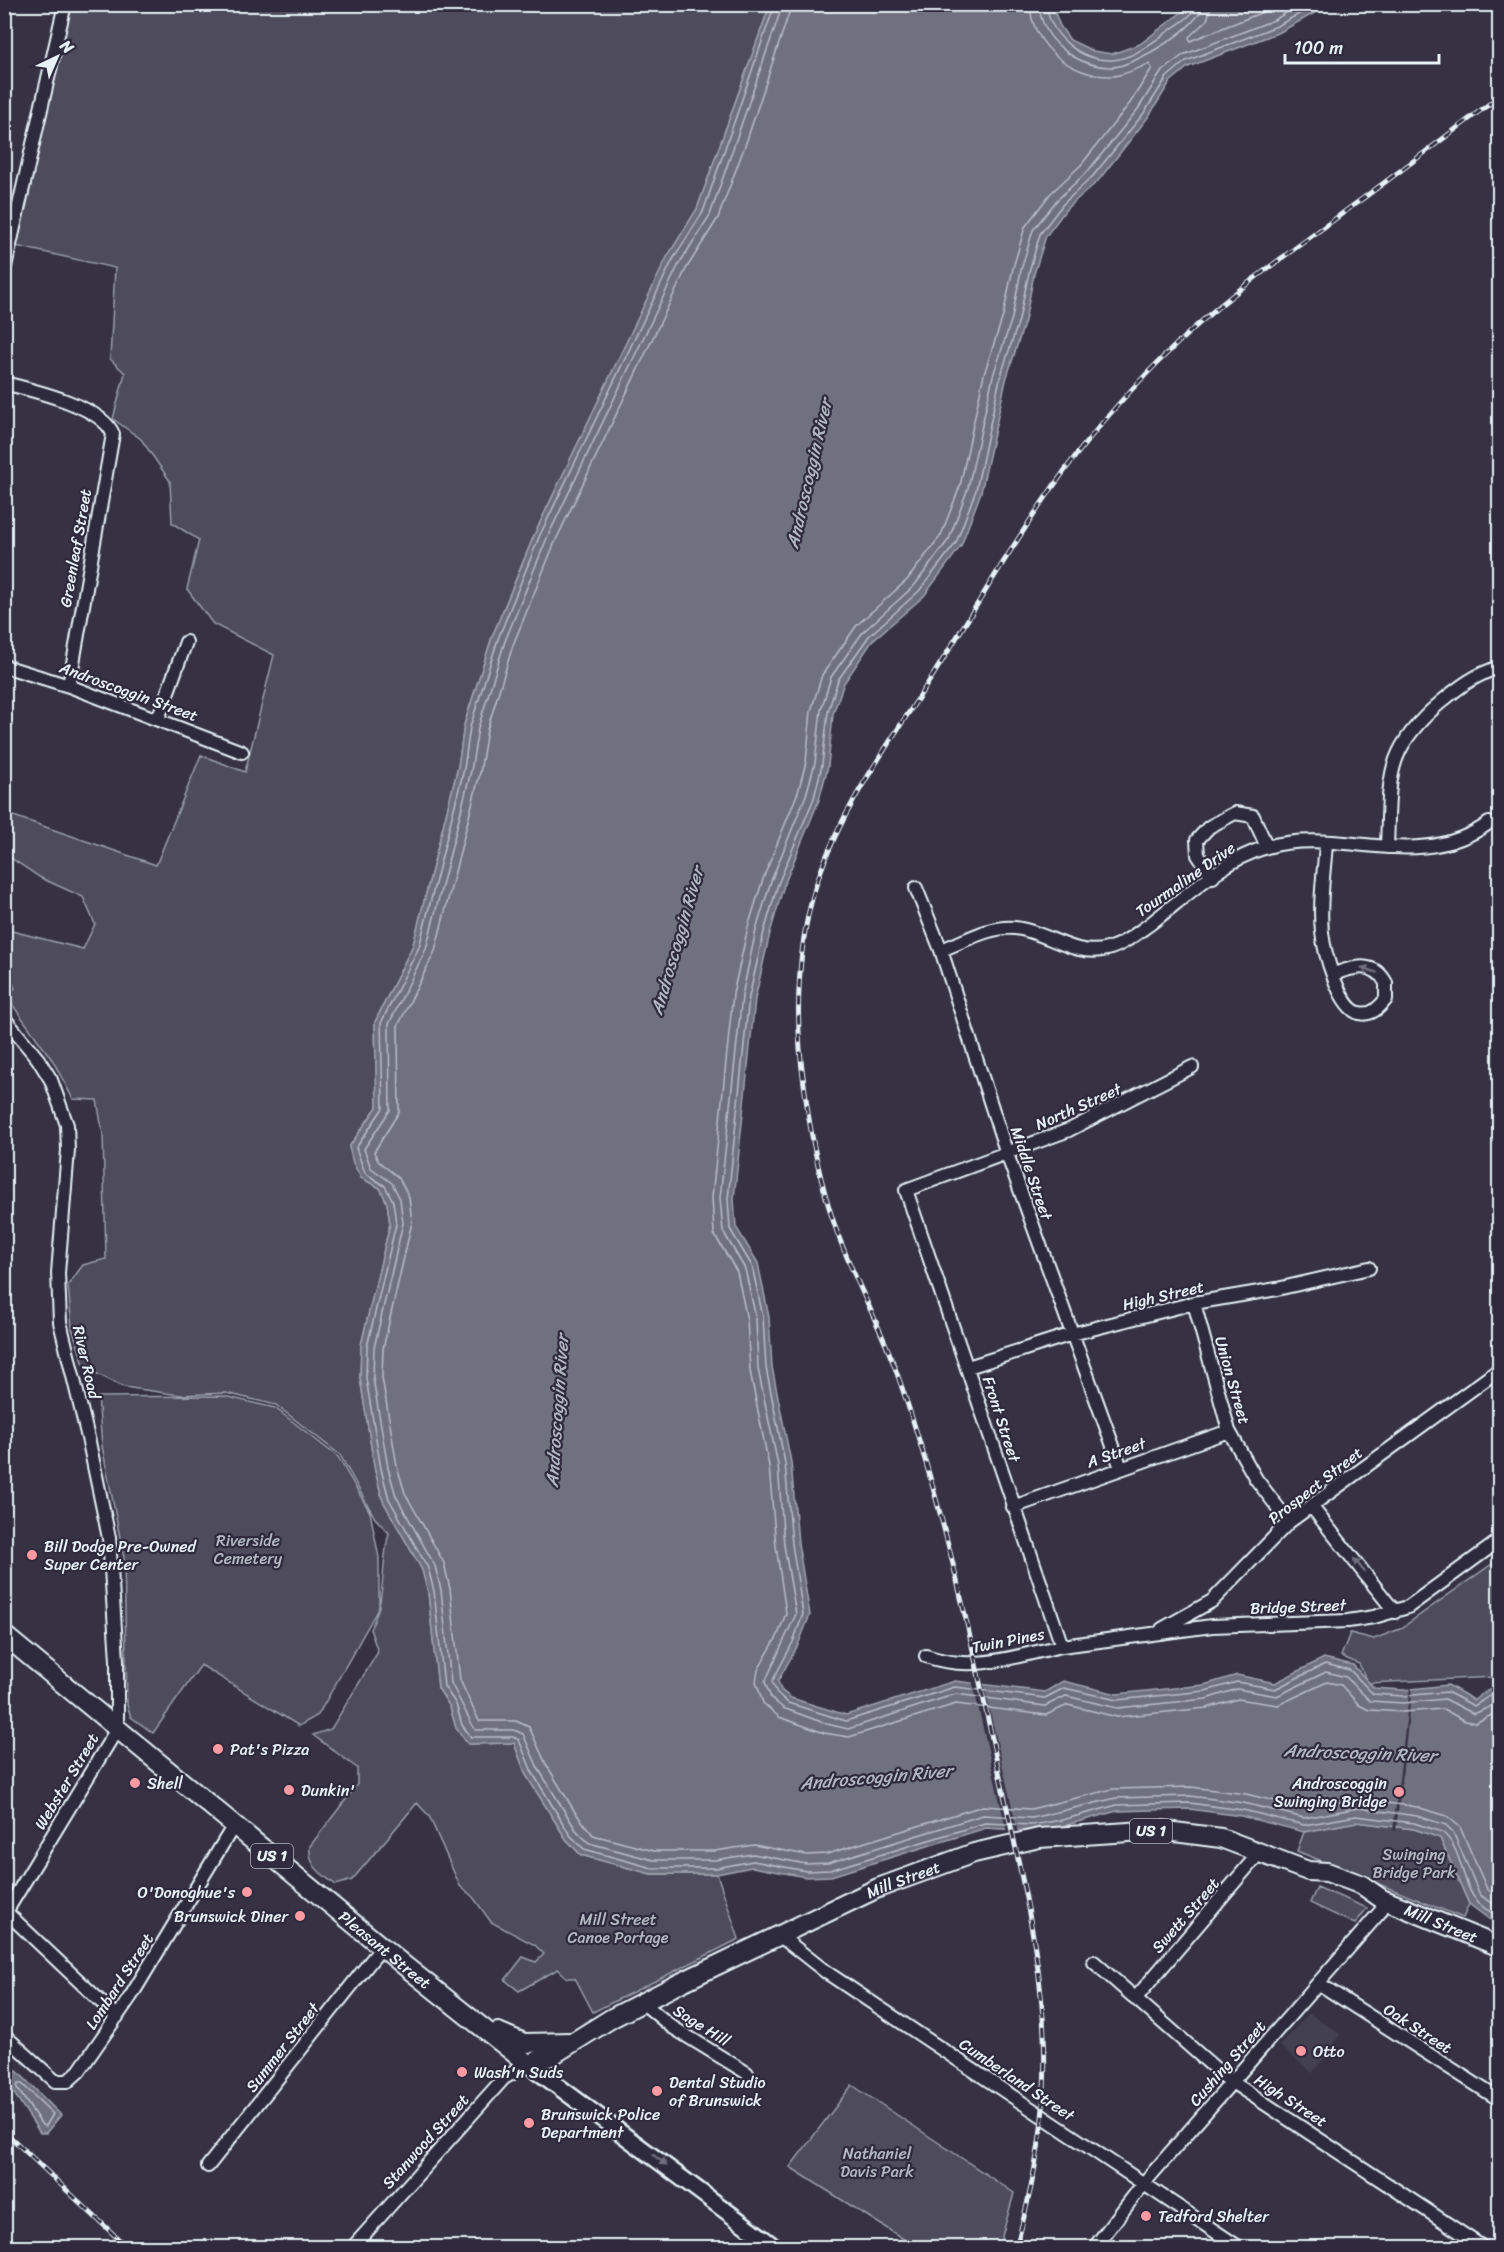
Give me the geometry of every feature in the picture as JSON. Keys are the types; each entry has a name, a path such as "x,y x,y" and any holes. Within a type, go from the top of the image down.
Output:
{"highway":[{"name":"Pleasant Street","path":"4,1635 382,1947 528,2064"},
{"name":"Mill Street","path":"528,2064 551,2056 643,2002 879,1888 974,1853 1039,1838 1132,1831 1176,1832 1221,1838 1308,1871 1327,1872 1362,1885 1384,1900 1500,1947"},
{"name":"US 1","path":"473,2021 524,2043 572,2042"}],"main road":[{"name":"Pleasant Street","path":"528,2064 776,2247"}],"street":[{"path":"4,271 7,249 65,4"},
{"name":"Greenleaf Street","path":"4,383 64,402 103,419 113,434 69,686"},
{"path":"158,719 186,642"},
{"name":"Androscoggin Street","path":"4,666 69,686 242,752"},
{"path":"1387,847 1392,772 1404,739 1415,725 1462,684 1500,667"},
{"path":"1213,877 1198,855 1197,840 1209,827 1235,813 1253,816 1267,847"},
{"name":"Tourmaline Drive","path":"941,950 1006,928 1025,930 1087,951 1109,949 1138,933 1241,858 1267,847 1303,843 1427,848 1459,841 1489,823"},
{"path":"1326,844 1322,931 1334,974 1341,996 1351,1010 1365,1014 1374,1011 1386,999 1386,983 1376,970 1360,966 1334,974"},
{"name":"Middle Street","path":"916,888 941,950 1007,1154 1121,1468"},
{"name":"River Road","path":"4,1018 51,1080 67,1125 68,1150 58,1273 60,1322 109,1538 116,1611 117,1729"},
{"name":"North Street","path":"906,1190 1069,1130 1192,1066"},
{"name":"Front Street","path":"906,1190 930,1264 968,1367 1013,1507 1068,1645"},
{"name":"High Street","path":"968,1367 1072,1334 1194,1303 1277,1289 1369,1268"},
{"name":"Union Street","path":"1194,1303 1229,1431 1256,1479 1289,1522"},
{"name":"Prospect Street","path":"1156,1632 1220,1594 1289,1522 1500,1369"},
{"name":"A Street","path":"1013,1507 1229,1431"},
{"path":"1311,1506 1395,1612"},
{"name":"Bridge Street","path":"1068,1645 1212,1626 1348,1621 1395,1612 1408,1607 1500,1540"},
{"name":"Twin Pines","path":"926,1656 944,1662 979,1665 1068,1645"},
{"name":"Webster Street","path":"5,1911 117,1729"},
{"name":"Lombard Street","path":"4,2035 43,2072 61,2082 68,2080 79,2071 117,2018 234,1825"},
{"name":"Swett Street","path":"1135,1999 1260,1852"},
{"name":"Cushing Street","path":"1094,2247 1144,2183 1380,1912 1384,1900"},
{"path":"5,1911 117,2018"},
{"name":"Cumberland Street","path":"779,1935 826,1972 1240,2247"},
{"name":"Summer Street","path":"208,2166 382,1947"},
{"name":"High Street","path":"1094,1962 1232,2081 1484,2247"},
{"name":"Oak Street","path":"1318,1983 1500,2100"},
{"name":"Sage Hill","path":"643,2002 672,2027 747,2073"},
{"name":"Stanwood Street","path":"352,2247 504,2078 528,2064"}],"shaded area":[{"path":"1309,2013 1340,2034 1328,2054 1312,2073 1280,2046"}],"green space":[{"name":"Mill Street Canoe Portage","path":"71,5 770,5 697,209 667,258 535,533 492,637 464,725 458,767 413,945 375,1022 377,1107 349,1147 361,1178 380,1188 387,1203 390,1224 361,1345 360,1378 375,1471 383,1501 422,1570 428,1592 438,1688 450,1707 456,1728 468,1744 514,1743 526,1775 566,1839 581,1855 651,1874 717,1874 739,1939 593,2012 575,1978 567,1978 558,1969 519,1991 505,1980 523,1957 536,1962 544,1954 535,1945 491,1922 473,1897 460,1886 429,1816 417,1803 352,1880 336,1885 313,1864 310,1846 357,1785 357,1768 313,1735 331,1729 378,1652 370,1629 379,1606 389,1533 375,1518 340,1455 276,1405 226,1393 180,1395 124,1387 85,1368 72,1328 68,1285 83,1265 106,1259 103,1135 97,1100 73,1099 53,1061 7,997 15,988 13,983 5,980 4,929 83,949 95,924 83,897 41,878 5,854 5,813 156,865 201,755 245,772 274,655 213,624 187,589 199,540 172,523 170,481 141,439 113,419 125,373 110,359 115,268 16,246"},
{"name":"Riverside Cemetery","path":"224,1396 275,1408 338,1457 370,1512 379,1558 379,1607 318,1715 299,1726 201,1665 153,1733 131,1717 127,1705 124,1558 102,1446 98,1397"},
{"path":"1499,1559 1500,1648 1495,1677 1368,1683 1359,1664 1341,1656 1350,1633 1374,1639 1400,1629"},
{"name":"Swinging Bridge Park","path":"1356,1822 1414,1829 1440,1838 1469,1904 1463,1918 1297,1851 1304,1832"},
{"path":"1317,1887 1367,1908 1355,1924 1310,1903"},
{"name":"Nathaniel Davis Park","path":"852,2085 1014,2193 999,2247 916,2247 790,2167"}],"water":[{"name":"Androscoggin River","path":"770,5 1052,5 1060,26 1070,40 1093,51 1112,54 1140,44 1191,5 1329,5 1280,32 1188,67 1170,82 1149,116 1098,181 1067,208 1046,236 1034,274 1025,321 1006,380 981,492 961,546 924,596 873,640 844,683 833,714 828,766 819,800 784,885 755,999 734,1199 736,1227 758,1263 769,1317 772,1367 791,1462 798,1543 810,1615 798,1645 778,1681 781,1690 791,1698 846,1715 955,1681 1045,1692 1063,1681 1117,1694 1204,1685 1237,1675 1275,1683 1324,1658 1353,1665 1374,1688 1402,1690 1448,1685 1474,1700 1489,1689 1499,1689 1500,1845 1497,1851 1499,1855 1499,1923 1489,1919 1469,1904 1440,1838 1414,1829 1356,1822 1304,1832 1241,1816 1189,1809 1117,1811 1063,1826 1032,1831 986,1828 831,1876 806,1877 752,1867 717,1874 651,1874 581,1855 566,1839 526,1775 514,1743 468,1744 456,1728 450,1707 438,1688 428,1592 422,1570 383,1501 375,1471 360,1378 361,1345 390,1224 387,1203 380,1188 361,1178 353,1163 349,1147 377,1107 375,1022 413,945 458,767 464,725 492,637 535,533 667,257 697,209"},
{"path":"9,2068 15,2069 61,2115 46,2133 40,2133 6,2081 5,2073"}],"pier":[{"path":"972,1680 983,1681 1018,1833 1007,1833"},
{"path":"1410,1686 1412,1686 1396,1831 1393,1830"}],"railway":[{"path":"1016,2248 1034,2169 1043,2110 1045,2047 1037,1961 1022,1875 973,1652 951,1555 925,1459 894,1365 836,1229 816,1157 809,1120 799,1032 800,979 806,926 819,876 829,850 868,776 1037,509 1104,421 1163,357 1232,296 1500,96"},
{"path":"4,2131 128,2248"}],"place":[{"name":"Bill Dodge Pre-Owned Super Center","path":"32,1555"},
{"name":"Pat's Pizza","path":"218,1749"},
{"name":"Shell","path":"135,1783"},
{"name":"Dunkin'","path":"289,1790"},
{"name":"Androscoggin Swinging Bridge","path":"1399,1792"},
{"name":"O'Donoghue's","path":"247,1892"},
{"name":"Brunswick Diner","path":"300,1916"},
{"name":"Otto","path":"1301,2051"},
{"name":"Wash'n Suds","path":"462,2072"},
{"name":"Dental Studio of Brunswick","path":"657,2091"},
{"name":"Brunswick Police Department","path":"529,2123"},
{"name":"Tedford Shelter","path":"1146,2216"}]}
